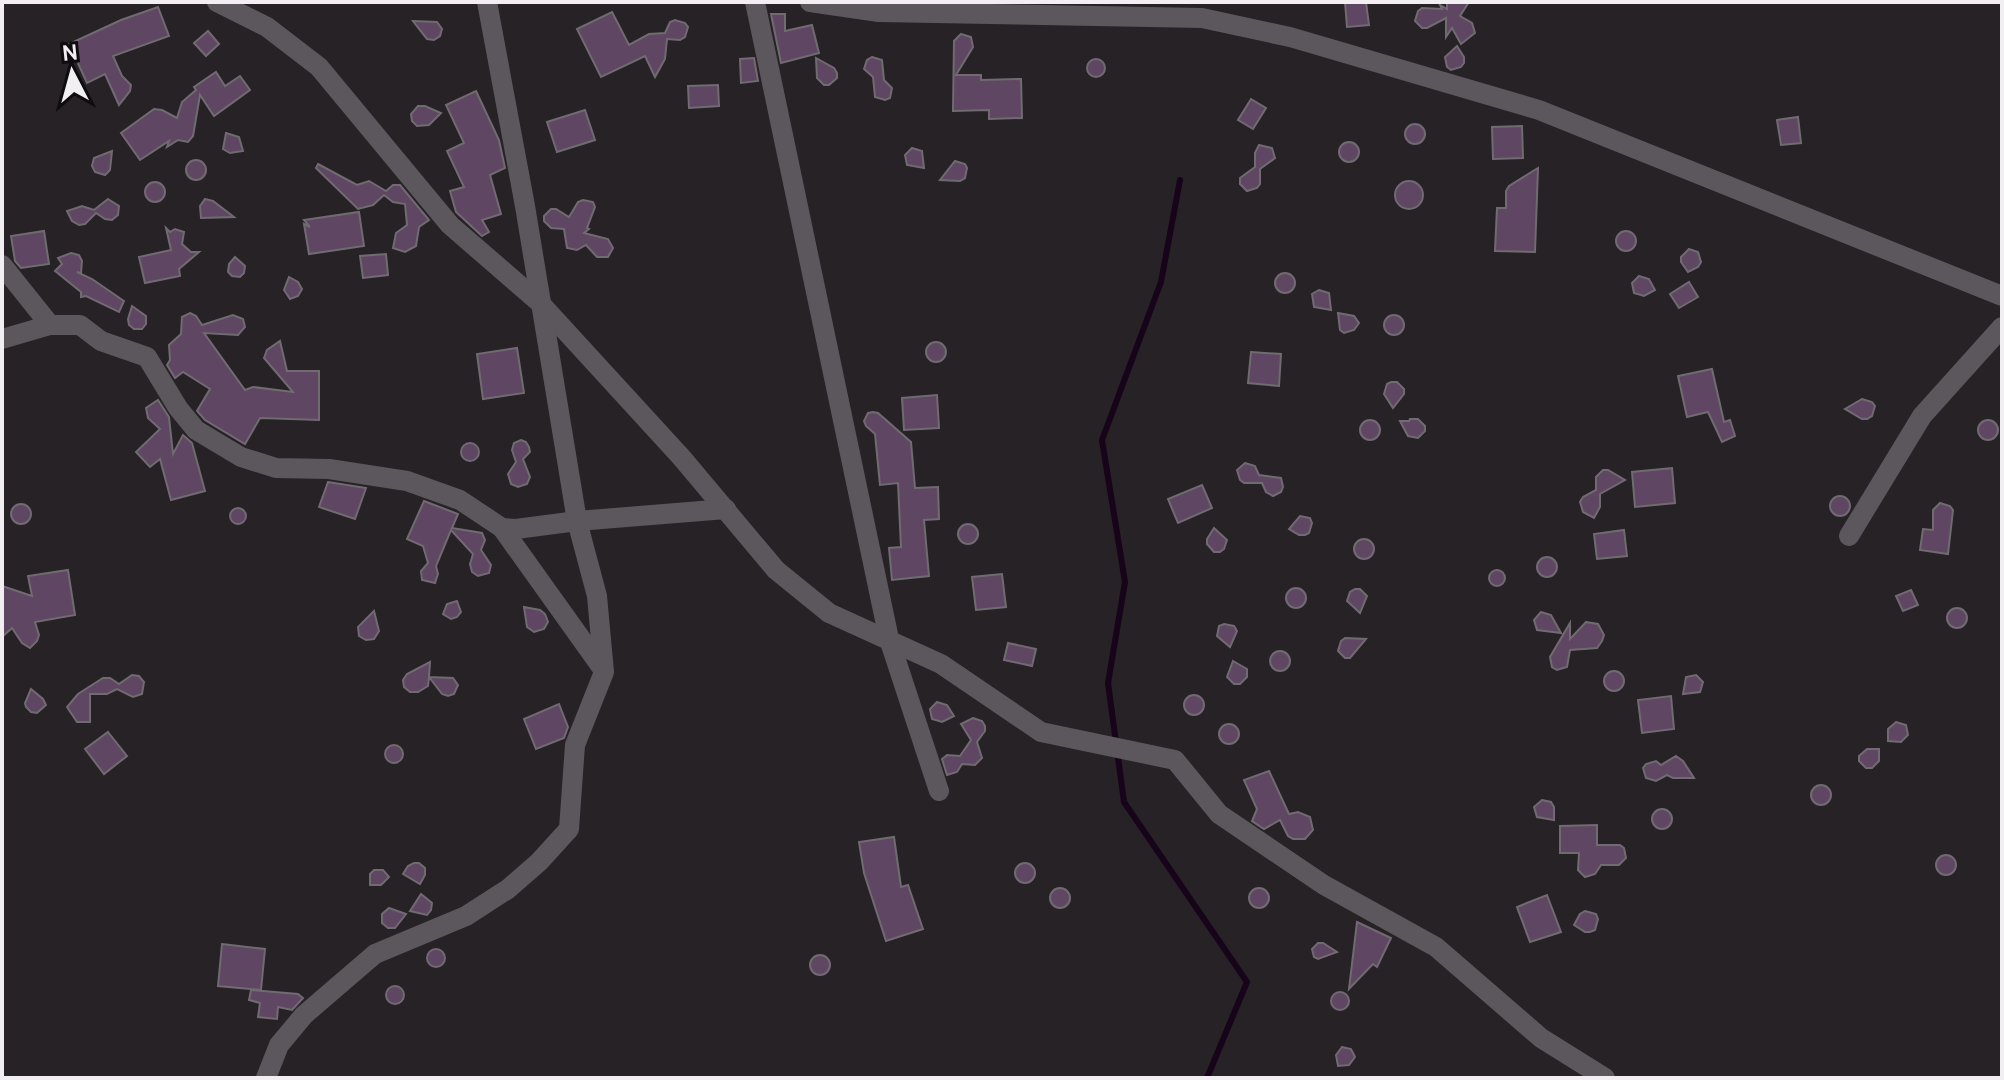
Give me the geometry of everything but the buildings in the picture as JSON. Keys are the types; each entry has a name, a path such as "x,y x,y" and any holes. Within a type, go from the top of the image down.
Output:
{"street":[{"path":"217,2 267,27 319,67 450,225 540,303 726,509 776,570 829,613 941,664 1041,732 1175,760 1219,814 1324,885 1436,947 1541,1038 1605,1078"},
{"path":"266,1078 279,1045 304,1015 375,954 466,916 508,889 539,862 569,829 575,745 604,672 597,596 577,521 487,2"},
{"path":"755,2 889,639 939,791"},
{"path":"810,2 879,12 1202,18 1290,37 1539,110 2002,296"},
{"path":"2,265 50,325"},
{"path":"2,339 50,325 80,325 101,341 147,357 178,408 196,430 241,457 276,468 329,469 407,481 460,500 502,528 604,672"},
{"path":"1849,536 1922,416 2002,327"},
{"path":"502,528 726,509"}],"waterway":[{"path":"1180,180 1161,282 1102,440 1125,582 1108,683 1124,802 1247,982 1207,1078"}]}
